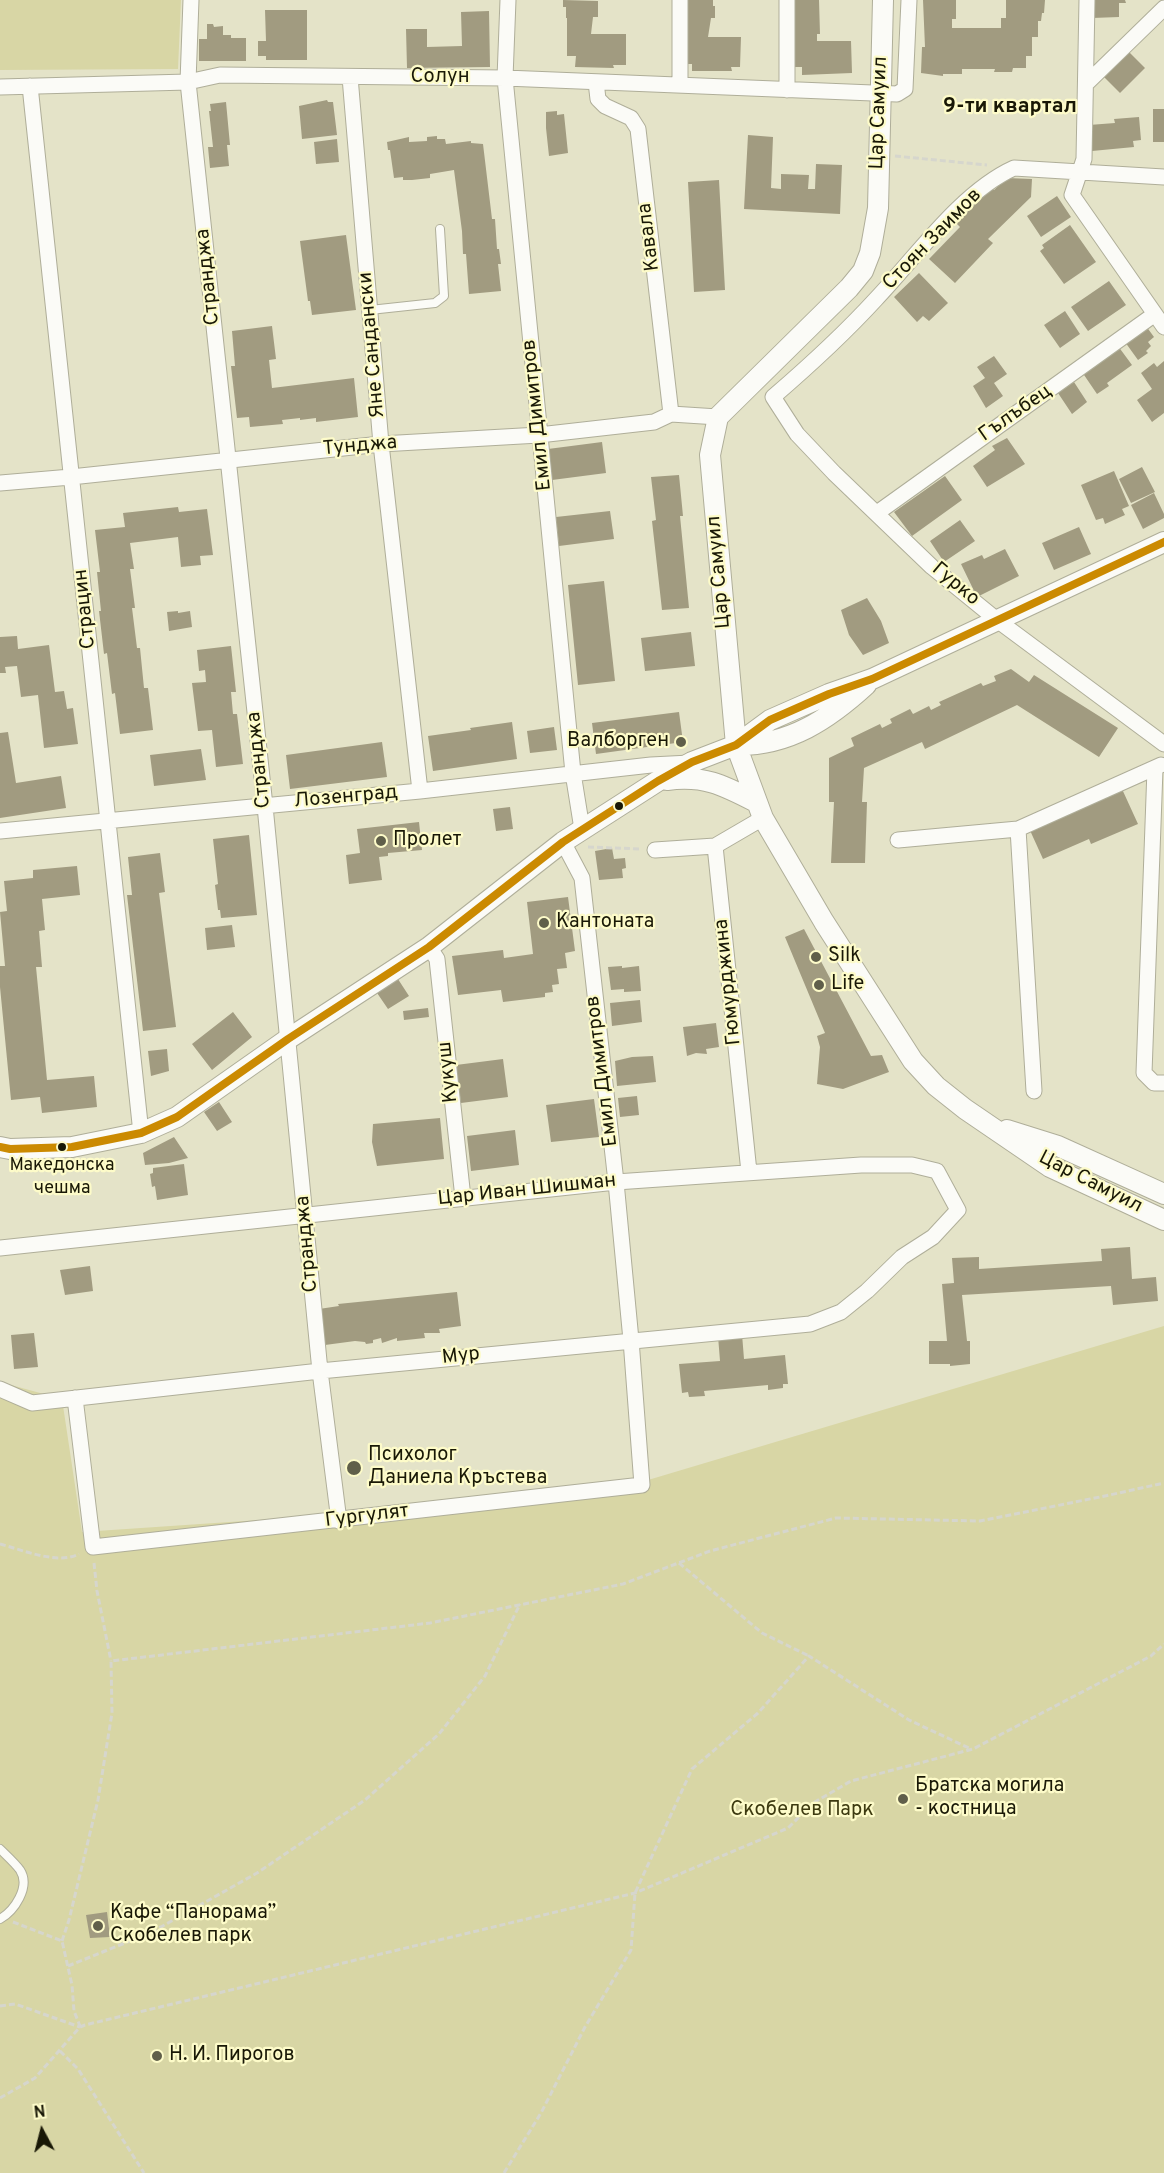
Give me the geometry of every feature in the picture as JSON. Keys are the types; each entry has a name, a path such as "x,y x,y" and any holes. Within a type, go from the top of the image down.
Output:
{"street":[{"name":"Странджа","path":"191,0 188,82 265,806 320,1371 339,1521"},
{"name":"Емил Димитров","path":"508,0 505,78 573,773 582,829"},
{"path":"680,0 680,85"},
{"path":"787,0 787,90"},
{"name":"Цар Самуил","path":"883,0 878,208 870,253 863,271 849,288 718,417 710,455 736,745 759,810 824,922 913,1061 936,1086 1050,1167 1164,1220"},
{"path":"881,94 897,94 905,89 909,0"},
{"path":"1087,0 1084,159 1072,195 1160,321"},
{"path":"1087,83 1164,8"},
{"name":"Солун","path":"0,87 188,82 220,75 505,78 881,94"},
{"name":"Яне Сандански","path":"350,77 381,444 420,791"},
{"name":"Кавала","path":"596,82 598,99 605,106 631,117 638,129 671,414"},
{"name":"Страцин","path":"30,86 141,1133"},
{"path":"1014,168 1164,177"},
{"name":"Стоян Заимов","path":"773,396 827,350 960,207 997,176 1014,168"},
{"name":"Гълъбец","path":"877,513 1160,321"},
{"name":"Гурко","path":"773,396 797,434 834,473 932,567 997,620 1164,744"},
{"name":"Тунджа","path":"0,483 381,444 539,435 654,422 671,414 718,417"},
{"path":"0,1147 10,1149 72,1148 141,1133 177,1117 288,1039 429,947 582,829 658,781 692,762 736,745 770,720 829,694 872,679 1164,542"},
{"name":"Лозенград","path":"0,831 420,791 692,762"},
{"path":"898,840 1018,829 1160,766 1144,1073 1154,1083 1164,1083"},
{"path":"655,850 715,846 759,810 724,786 696,778 658,781"},
{"path":"1018,829 1034,1091"},
{"name":"Емил Димитров","path":"565,844 582,878 616,1182 642,1485"},
{"name":"Гюмурджина","path":"715,846 749,1172"},
{"name":"Кукуш","path":"429,947 437,959 463,1198"},
{"name":"Цар Самуил","path":"987,1124 1058,1146 1164,1194"},
{"name":"Цар Иван Шишман","path":"0,1248 616,1182 871,1165 912,1165 937,1171 958,1210 933,1237 902,1257"},
{"name":"Мур","path":"0,1389 32,1403 320,1371 810,1324 840,1312 867,1291 902,1257"},
{"path":"75,1398 93,1547"},
{"name":"Гургулят","path":"93,1547 642,1485"}],"lane":[{"path":"370,310 435,303 444,296 440,229"},
{"path":"0,1849 21,1872 23,1886 19,1900 1,1919"}],"path":[{"path":"879,154 1014,168"},
{"path":"565,844 655,850"},
{"path":"111,1661 430,1623 623,1584 710,1551 836,1518 980,1521 1164,1482"},
{"path":"0,1544 48,1557 73,1557 93,1547 97,1591 111,1661 112,1713 98,1800 62,1941 72,1985 74,2011 80,2027"},
{"path":"679,1563 762,1633 809,1656 909,1720 973,1749"},
{"path":"68,1966 152,1932 257,1873 365,1800 439,1734 485,1676 520,1604"},
{"path":"0,2006 15,2004 80,2027 635,1893 788,1828 813,1803 851,1781 973,1749 1151,1656 1164,1644"},
{"path":"504,2173 541,2113 585,2026 631,1950 635,1893 692,1769 758,1713 809,1656"},
{"path":"1,1919 62,1941"},
{"path":"0,2098 35,2078 80,2027"},
{"path":"60,2051 78,2069 144,2173"}],"green space":[{"path":"0,0 181,0 178,69 0,70"},
{"name":"Скобелев Парк","path":"1164,1326 1164,2173 0,2173 0,1382 62,1399 82,1532 348,1514 638,1483"}],"building":[{"path":"563,0 598,1 598,17 593,17 591,34 626,34 626,65 613,65 614,68 575,67 576,56 567,56 567,18"},
{"path":"681,0 713,0 715,18 711,18 708,37 741,37 740,67 731,67 732,71 692,71 692,64 683,64"},
{"path":"789,0 819,0 820,34 817,34 817,41 851,41 852,73 802,75 802,67 794,67 795,35"},
{"path":"923,0 956,0 956,19 952,19 952,28 1001,28 1001,18 1006,18 1006,0 1045,0 1044,13 1042,13 1041,21 1038,21 1038,37 1032,37 1032,56 1026,56 1026,68 1013,68 1012,72 994,72 995,69 962,69 962,74 943,74 943,76 921,73 922,47 925,47"},
{"path":"1091,0 1125,0 1126,3 1119,3 1119,17 1092,18"},
{"path":"265,10 307,10 307,60 266,60 266,56 258,56 258,41 266,41"},
{"path":"489,11 490,67 407,68 406,29 427,29 427,47 462,46 461,12"},
{"path":"207,24 213,24 214,27 223,26 223,35 231,35 231,38 246,38 246,61 199,61 199,39 207,39"},
{"path":"1124,47 1145,68 1120,93 1099,72"},
{"path":"327,100 333,102 337,135 302,139 299,106"},
{"path":"226,102 230,145 227,145 229,166 210,168 208,147 213,147 210,104"},
{"path":"1153,109 1164,109 1164,142 1153,142"},
{"path":"557,111 557,115 564,114 568,153 549,156 546,112"},
{"path":"1139,117 1141,140 1133,141 1134,147 1092,151 1089,125 1115,123 1114,119"},
{"path":"748,135 773,137 771,188 781,189 781,174 809,175 808,189 815,189 816,164 842,165 840,214 744,209"},
{"path":"437,136 437,139 445,139 446,144 471,141 471,143 483,144 492,219 495,219 497,249 499,249 501,264 498,264 501,291 469,294 466,254 463,254 454,170 430,174 430,178 403,180 403,177 394,178 387,142 409,137 409,142 427,141 427,137"},
{"path":"337,139 339,162 316,164 314,142"},
{"path":"1007,178 1032,179 1031,197 988,239 993,243 955,283 929,259 960,227 956,223 992,188 994,190"},
{"path":"719,180 725,290 694,292 688,182"},
{"path":"1057,196 1071,217 1041,237 1027,216"},
{"path":"1070,225 1096,262 1064,284 1040,251 1044,248 1042,245"},
{"path":"346,235 356,310 312,315 300,241"},
{"path":"919,273 948,303 929,321 923,316 917,322 894,297"},
{"path":"1109,281 1126,305 1088,331 1071,307"},
{"path":"1065,311 1080,334 1060,348 1044,325"},
{"path":"272,326 276,359 269,360 272,388 354,378 358,417 316,422 316,418 300,420 300,418 282,420 283,424 250,427 249,417 237,418 231,366 235,366 232,331"},
{"path":"1146,326 1154,337 1148,342 1151,346 1146,351 1148,353 1138,360 1125,342"},
{"path":"1118,346 1132,365 1107,383 1109,386 1097,394 1082,372"},
{"path":"994,356 1007,374 994,383 1003,396 986,408 973,386 985,378 977,367"},
{"path":"1164,361 1164,413 1152,422 1137,400 1152,389 1141,373 1154,363 1157,367"},
{"path":"1074,382 1087,402 1072,414 1058,393"},
{"path":"1007,438 1025,464 987,487 973,466 995,450 992,446"},
{"path":"602,442 606,473 552,480 548,449"},
{"path":"1142,467 1155,492 1131,503 1119,479"},
{"path":"1114,471 1129,506 1122,509 1125,515 1105,524 1103,518 1096,520 1081,485"},
{"path":"679,475 683,516 680,516 689,608 662,610 652,521 656,520 651,477"},
{"path":"945,476 962,500 912,536 894,512"},
{"path":"1154,493 1164,518 1143,529 1131,505"},
{"path":"178,507 179,512 207,509 213,555 200,556 201,565 181,567 178,537 130,543 134,569 130,569 135,608 132,608 137,648 140,648 144,688 148,688 153,730 120,734 107,653 104,654 97,572 100,572 95,530 125,527 123,513"},
{"path":"610,511 614,539 559,546 556,517"},
{"path":"960,520 975,541 944,562 930,541"},
{"path":"1079,527 1091,554 1054,570 1042,543"},
{"path":"1005,549 1019,576 977,597 961,564 982,555 984,559"},
{"path":"604,581 615,681 578,685 568,585"},
{"path":"867,598 881,621 889,643 863,655 849,635 841,610"},
{"path":"178,611 178,613 190,611 192,627 169,631 167,612"},
{"path":"691,632 695,666 645,671 641,638"},
{"path":"17,636 18,649 49,645 55,692 64,691 67,709 73,708 78,744 44,748 38,695 21,697 17,666 5,667 6,673 0,673 0,637"},
{"path":"231,646 236,692 231,692 233,714 237,714 243,764 216,767 212,730 198,731 192,683 206,682 205,670 199,671 197,650"},
{"path":"1011,669 1029,682 1034,675 1118,728 1099,757 1017,705 925,749 922,742 864,768 862,802 867,802 865,863 831,863 834,802 829,802 829,758 854,746 851,738 880,724 882,728 892,723 890,719 910,709 913,714 929,706 931,710 941,705 939,702 981,683 983,686 996,681 994,676"},
{"path":"679,712 683,742 596,754 592,723"},
{"path":"512,722 517,759 433,771 428,736"},
{"path":"554,727 557,750 530,753 527,731"},
{"path":"8,732 16,783 61,776 66,808 0,818 0,733"},
{"path":"382,742 387,777 290,789 286,755"},
{"path":"201,749 206,780 154,786 150,755"},
{"path":"1122,789 1138,824 1091,844 1089,839 1043,859 1028,826"},
{"path":"510,807 513,829 496,831 493,809"},
{"path":"419,822 422,850 388,853 388,856 379,857 382,880 349,884 346,855 360,853 357,829"},
{"path":"249,835 257,915 221,918 215,885 218,884 213,839"},
{"path":"612,848 614,859 625,858 626,868 622,869 623,878 599,880 595,851"},
{"path":"160,853 165,892 159,893 176,1027 143,1031 127,895 132,895 128,857"},
{"path":"77,866 80,895 42,899 45,930 39,931 42,967 36,967 47,1080 94,1076 97,1107 42,1113 40,1097 11,1100 0,987 0,966 5,966 0,912 7,911 4,881 33,878 33,870"},
{"path":"568,897 575,951 565,953 567,968 557,969 559,984 552,985 553,992 545,993 545,997 503,1002 501,990 458,995 452,956 503,950 504,958 533,954 527,902"},
{"path":"232,925 235,947 207,950 205,928"},
{"name":"Life","path":"804,929 871,1056 882,1055 889,1072 843,1089 817,1084 820,1047 817,1036 825,1033 785,937"},
{"path":"622,966 622,968 639,966 641,991 611,990 608,967"},
{"path":"396,976 409,996 388,1009 375,990"},
{"path":"640,1000 642,1022 612,1026 610,1003"},
{"path":"428,1008 429,1017 404,1020 403,1011"},
{"path":"233,1012 252,1037 212,1070 192,1044"},
{"path":"716,1023 719,1047 706,1049 707,1054 696,1053 687,1056 683,1027"},
{"path":"167,1049 169,1071 151,1076 148,1051"},
{"path":"653,1056 656,1082 617,1086 615,1061"},
{"path":"503,1059 508,1097 461,1103 456,1065"},
{"path":"637,1096 639,1115 620,1117 618,1098"},
{"path":"594,1099 599,1137 551,1142 546,1105"},
{"path":"219,1102 232,1122 217,1131 204,1112"},
{"path":"440,1118 444,1159 377,1166 372,1142 373,1124"},
{"path":"515,1130 519,1165 471,1171 467,1136"},
{"path":"174,1137 188,1158 169,1163 145,1165 143,1153"},
{"path":"184,1164 188,1195 157,1200 150,1174 153,1173 153,1168"},
{"path":"1130,1247 1132,1279 1156,1277 1158,1301 1113,1305 1111,1286 962,1295 967,1341 970,1341 970,1364 950,1366 950,1364 929,1364 929,1341 947,1341 942,1284 954,1283 952,1258 979,1257 979,1269 1102,1261 1101,1249"},
{"path":"90,1266 93,1291 65,1295 60,1270"},
{"path":"457,1292 461,1326 439,1329 440,1333 424,1333 425,1338 397,1341 397,1338 382,1343 381,1338 366,1344 355,1341 325,1345 319,1309 339,1306 338,1304"},
{"path":"34,1333 38,1367 14,1369 11,1335"},
{"path":"742,1334 744,1359 785,1355 788,1384 783,1384 783,1388 768,1390 768,1385 704,1391 705,1396 689,1397 688,1392 682,1393 679,1364 720,1361 718,1336"},
{"name":"Кафе “Панорама” Скобелев парк","path":"107,1912 110,1937 90,1938 86,1915"}],"transit line":[{"path":"0,1147 10,1149 72,1147 141,1133 177,1117 288,1039 429,947 563,842 658,781 692,762 736,745 770,720 829,694 872,679 1164,542"}],"place":[{"name":"Валборген","path":"681,742"},
{"name":"Пролет","path":"381,841"},
{"name":"Кантоната","path":"544,923"},
{"name":"Silk","path":"816,957"},
{"name":"Life","path":"819,985"},
{"name":"Македонска чешма","path":"62,1147"},
{"name":"Психолог Даниела Кръстева","path":"354,1468"},
{"name":"Братска могила - костница","path":"903,1799"},
{"name":"Кафе “Панорама” Скобелев парк","path":"98,1926"},
{"name":"Н. И. Пирогов","path":"157,2056"}],"district":[{"name":"9-ти квартал","path":"1010,108"}]}
